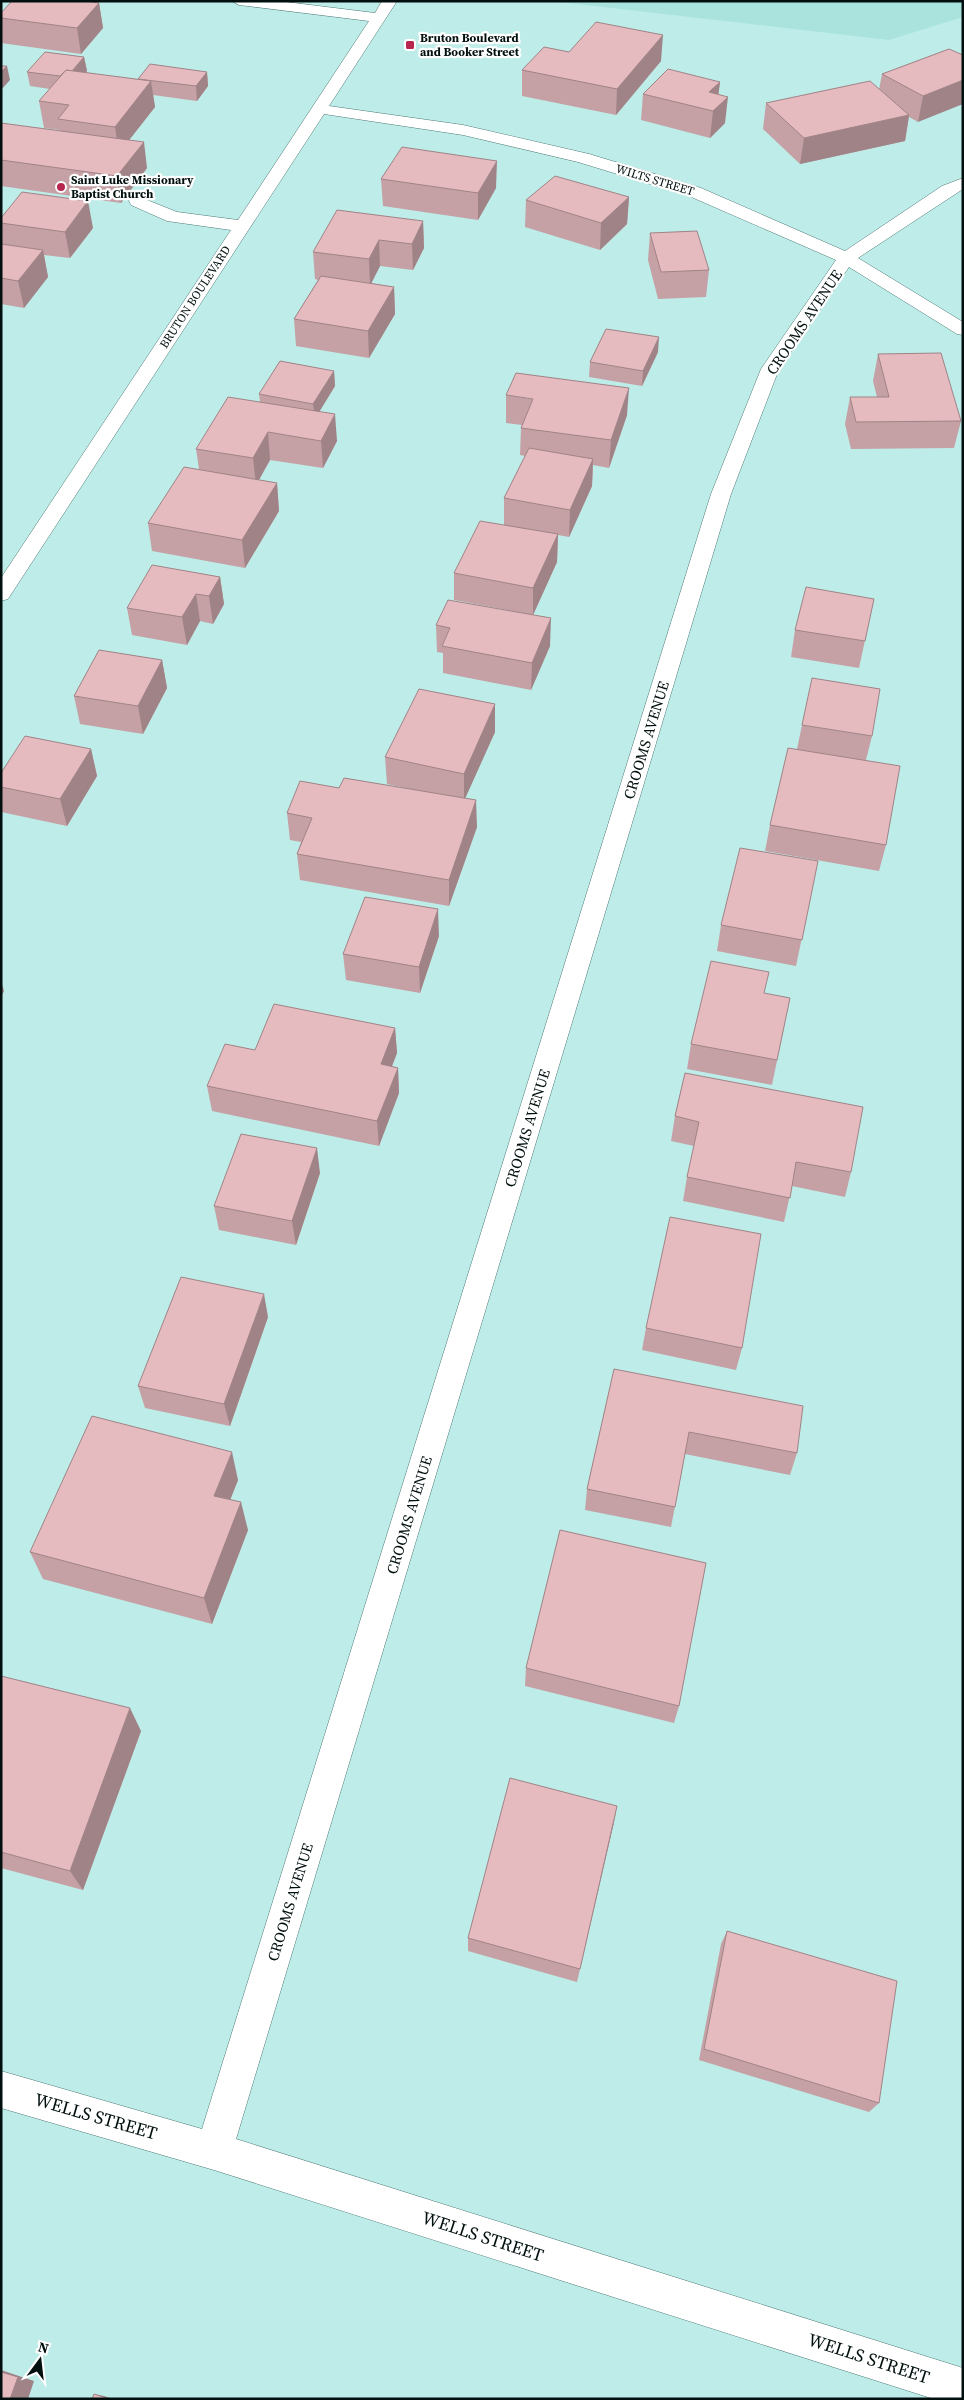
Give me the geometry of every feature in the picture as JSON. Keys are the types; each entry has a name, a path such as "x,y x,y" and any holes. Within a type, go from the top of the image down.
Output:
{"street":[{"path":"239,1 380,18"},
{"name":"BRUTON BOULEVARD","path":"1,594 390,1"},
{"name":"WILTS STREET","path":"319,108 463,130 583,158 695,192 846,258 963,330"},
{"name":"CROOMS AVENUE","path":"214,2151 721,494 770,369 846,258 948,190 963,183"},
{"path":"137,201 173,217 242,226"},
{"name":"WELLS STREET","path":"1,2089 214,2151 963,2388"}],"shaded area":[{"path":"551,1 963,1 963,17 889,40"}],"building":[{"path":"12,1 86,1 99,3 77,28 1,18 1,13"},
{"path":"596,22 663,35 617,89 522,70 544,47 569,52"},
{"path":"949,49 963,55 963,80 923,96 882,74"},
{"path":"45,52 84,57 72,71 66,70 60,76 27,72"},
{"path":"150,64 207,72 196,86 138,79"},
{"path":"1,66 7,66 1,72"},
{"path":"668,69 720,82 709,92 728,97 713,111 643,94"},
{"path":"66,70 151,81 115,127 58,119 69,105 39,101"},
{"path":"870,81 909,115 804,138 766,103"},
{"path":"1,123 144,142 117,176 1,160"},
{"path":"402,147 497,161 478,193 381,179"},
{"path":"555,176 629,197 601,223 526,200"},
{"path":"22,192 88,201 65,232 1,223 1,218"},
{"path":"337,210 423,221 412,244 379,240 369,259 313,252"},
{"path":"697,231 709,270 661,272 650,233"},
{"path":"1,244 43,250 18,281 1,278"},
{"path":"321,276 394,287 368,331 294,319"},
{"path":"606,329 659,337 643,371 590,362"},
{"path":"941,353 961,421 856,422 850,397 889,397 878,354"},
{"path":"280,361 334,371 313,404 259,394"},
{"path":"516,373 629,388 611,440 521,428 533,399 506,395"},
{"path":"228,397 335,414 321,441 268,432 253,458 196,449"},
{"path":"529,448 593,459 570,510 504,498"},
{"path":"184,467 277,483 242,540 148,523"},
{"path":"480,521 558,534 533,588 454,573"},
{"path":"152,565 220,577 209,596 196,594 182,617 127,608"},
{"path":"806,587 874,599 865,641 795,630"},
{"path":"448,600 551,618 532,663 442,646 450,628 436,625"},
{"path":"99,650 162,660 138,706 74,696"},
{"path":"812,678 880,689 872,736 802,725"},
{"path":"419,689 495,704 464,774 385,757"},
{"path":"25,736 91,749 60,799 1,787 1,773"},
{"path":"788,748 900,766 886,845 770,825"},
{"path":"344,778 476,800 449,880 297,854 312,818 287,813 300,781 339,788"},
{"path":"740,848 818,861 802,940 721,925"},
{"path":"365,897 438,909 419,967 343,954"},
{"path":"711,961 769,972 764,993 790,998 777,1060 691,1044"},
{"path":"274,1004 395,1028 381,1064 398,1068 377,1121 207,1086 225,1044 255,1050"},
{"path":"685,1073 863,1107 851,1172 796,1162 790,1198 687,1177 699,1122 675,1116"},
{"path":"241,1134 317,1148 292,1221 214,1206"},
{"path":"670,1217 761,1234 742,1348 646,1328"},
{"path":"181,1277 264,1294 224,1404 138,1386"},
{"path":"614,1369 803,1406 797,1453 689,1432 675,1507 587,1489"},
{"path":"92,1416 232,1452 214,1496 241,1502 204,1598 30,1552"},
{"path":"560,1530 706,1563 679,1706 526,1668"},
{"path":"1,1676 130,1708 70,1871 1,1852"},
{"path":"510,1778 617,1806 580,1969 468,1938"},
{"path":"727,1931 897,1981 879,2103 704,2049"},
{"path":"1,2372 18,2377 10,2399 1,2399"},
{"path":"94,2394 109,2399 92,2399"}],"place":[{"name":"Bruton Boulevard and Booker Street","path":"410,45"},
{"name":"Saint Luke Missionary Baptist Church","path":"61,187"}]}
